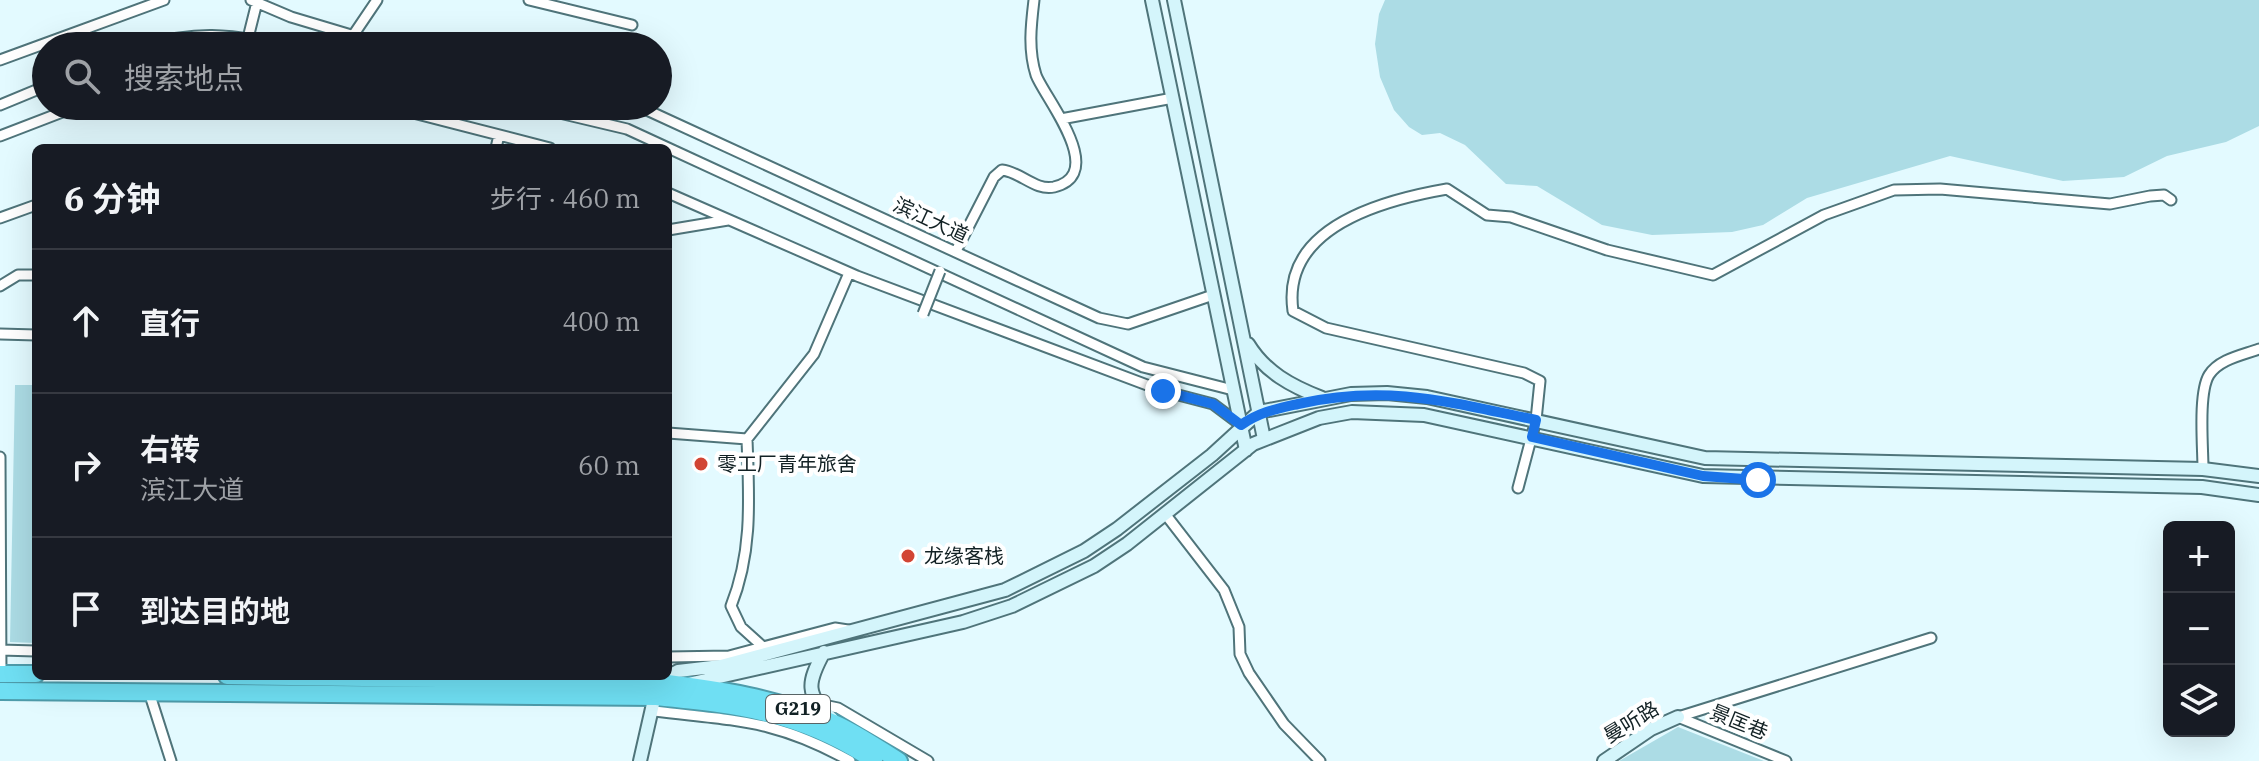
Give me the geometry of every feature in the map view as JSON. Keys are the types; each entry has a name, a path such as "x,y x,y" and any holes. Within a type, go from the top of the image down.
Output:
{"highway":[{"path":"32,674 0,674 0,691 656,696 686,685"},
{"path":"549,680 656,696"},
{"name":"G219","path":"686,685 784,703 837,724 899,761"},
{"name":"G219","path":"656,696 730,704 781,714 809,725 874,761"}],"street":[{"path":"77,32 164,0"},
{"path":"355,32 377,0"},
{"path":"529,0 632,25"},
{"path":"956,251 994,177 1002,170 1014,171 1038,186 1054,187 1071,175 1074,147 1036,74 1031,49 1034,0"},
{"path":"1152,0 1246,450"},
{"path":"1174,0 1264,439"},
{"path":"249,32 254,1 338,32"},
{"path":"0,60 32,48"},
{"path":"0,105 32,92"},
{"path":"1061,119 1173,98"},
{"path":"0,136 42,120"},
{"path":"441,120 534,144"},
{"path":"589,120 627,129 660,144"},
{"name":"滨江大道","path":"669,120 1114,323 1145,320 1213,295"},
{"path":"497,144 499,135"},
{"path":"672,149 1143,367 1233,390"},
{"path":"1518,488 1536,420 1540,381 1524,373 1326,328 1293,311 1291,292 1300,258 1328,231 1361,212 1447,189 1487,215 1511,217 1607,250 1713,275 1824,215 1894,190 1940,189 2110,204 2164,195 2171,200"},
{"path":"672,195 849,273 1163,391 1213,404 1241,425"},
{"path":"0,218 32,206"},
{"path":"672,229 730,220"},
{"path":"923,314 940,271"},
{"path":"762,646 741,627 731,606 743,577 750,528 747,439 814,354 849,273"},
{"path":"0,286 18,275 32,275"},
{"path":"0,334 32,335"},
{"path":"1243,336 1254,354 1278,376 1325,399"},
{"path":"2203,469 2204,394 2209,375 2225,361 2259,349"},
{"path":"672,678 678,671 721,666 1005,590 1084,551 1164,494 1259,412 1325,399 1387,393 1536,420 1705,458 2203,469 2259,476"},
{"path":"686,685 963,622 1023,601 1094,566 1166,515 1246,450 1264,439 1319,418 1387,411 1532,437 1703,476 2202,487 2259,495"},
{"path":"672,433 747,439"},
{"path":"0,457 0,674"},
{"path":"1166,515 1224,590 1239,627 1240,654 1249,673 1284,724 1320,761"},
{"path":"906,617 910,634"},
{"path":"672,657 729,656 835,628 848,630"},
{"path":"1678,717 1931,638"},
{"path":"1,650 32,651"},
{"path":"824,652 811,674 815,703 837,724"},
{"path":"640,761 656,696 670,680"},
{"path":"149,692 171,761"},
{"path":"656,696 758,722 809,739 850,761"},
{"path":"815,703 838,708 928,761"},
{"name":"曼听路","path":"1604,761 1651,729 1678,717"},
{"name":"景匡巷","path":"1678,717 1786,761"}],"shaded area":[{"path":"1385,0 2259,0 2259,126 2226,142 2167,156 2124,177 2063,181 1950,156 1807,198 1763,225 1732,232 1652,235 1602,225 1537,186 1506,184 1465,145 1440,133 1422,135 1409,127 1394,110 1380,77 1375,44 1379,14"},
{"path":"15,385 32,385 32,643 10,642"},
{"path":"1678,727 1764,761 1619,761"}],"place":[{"name":"零工厂青年旅舍","path":"701,464"},
{"name":"龙缘客栈","path":"908,556"}],"route":[{"path":"1163,391 1213,404 1229,412 1241,425 1259,412 1351,394 1387,393 1427,397 1536,420 1532,437 1703,476 1758,480"}]}
